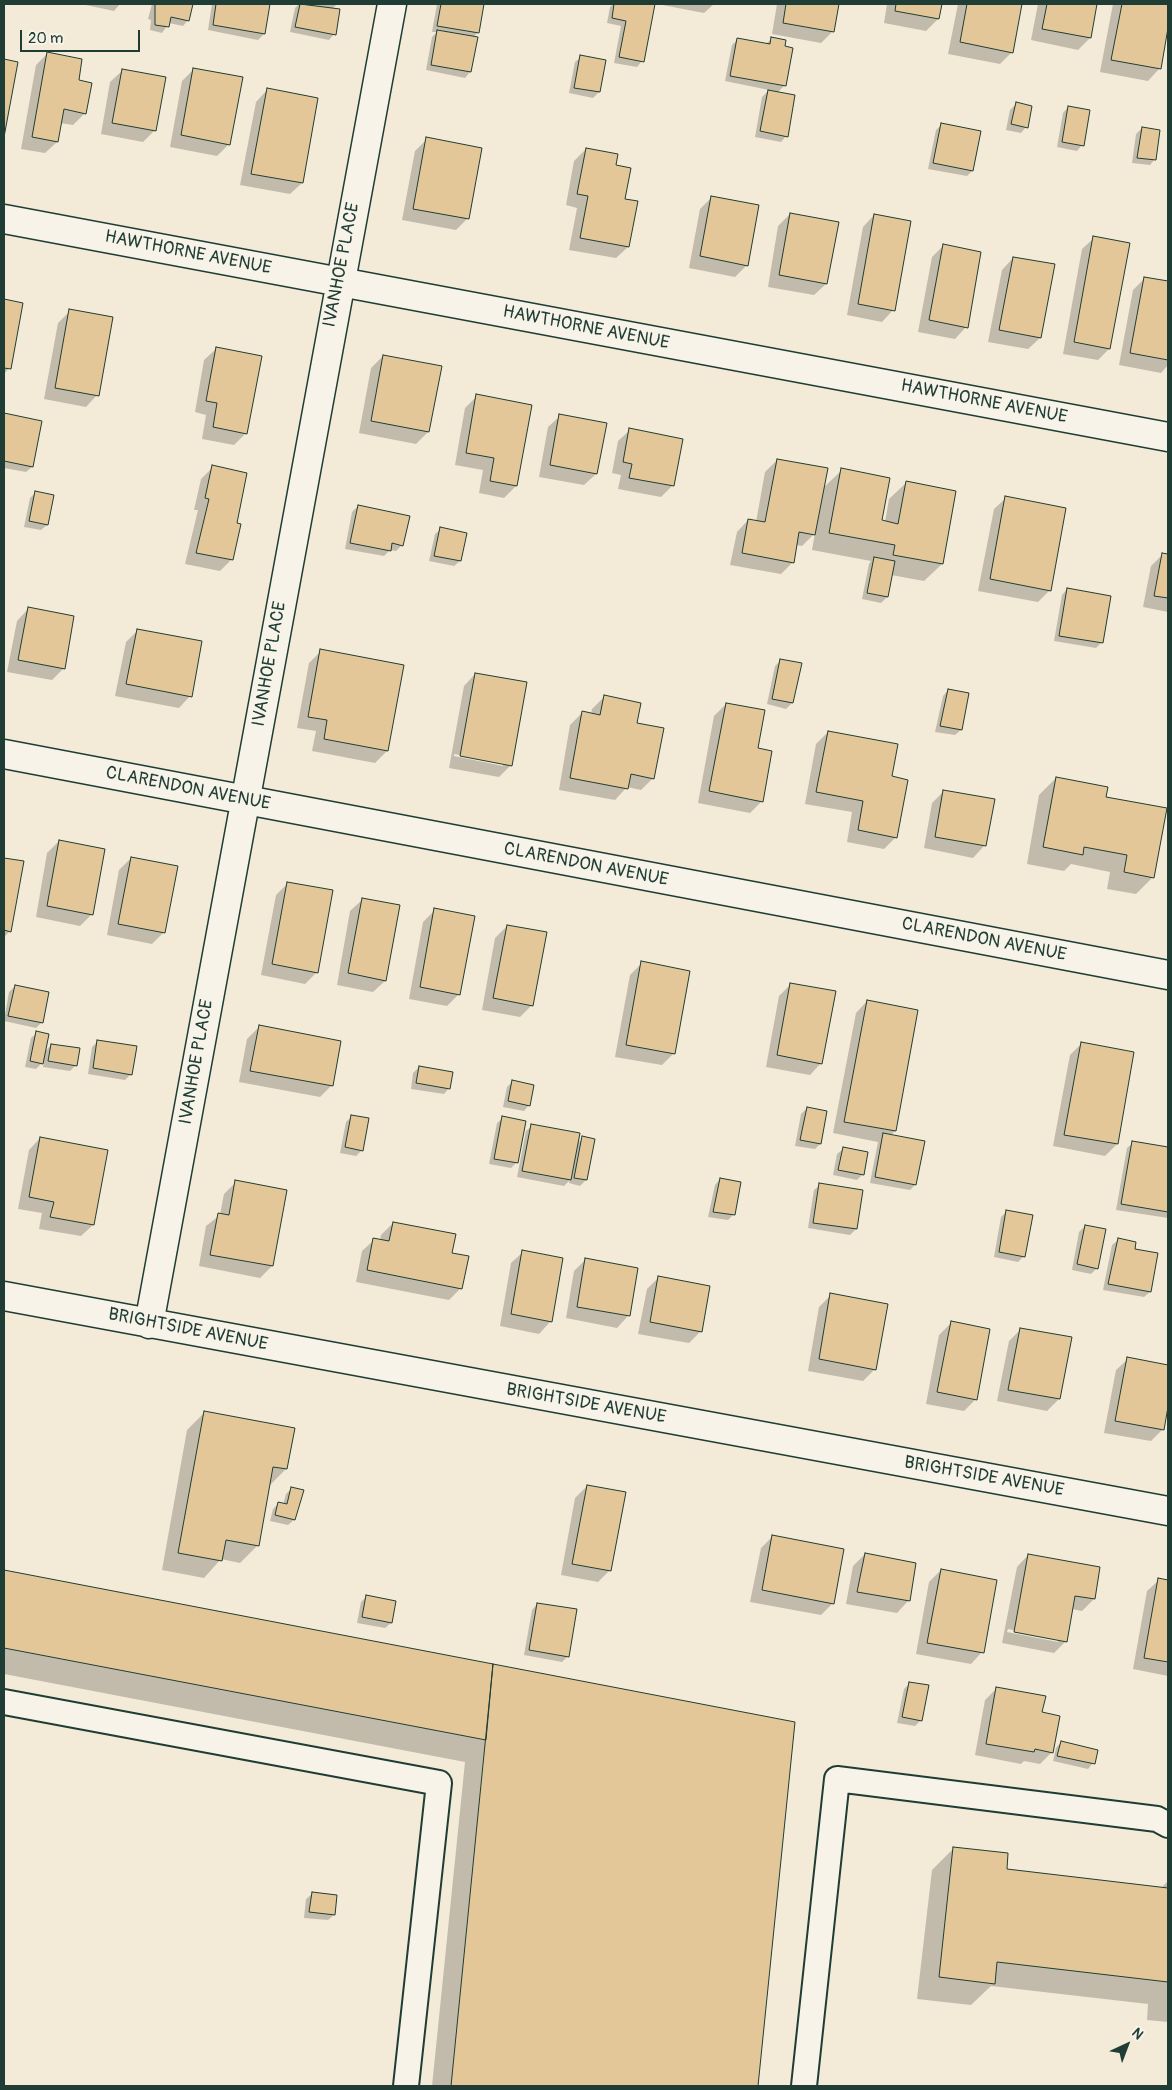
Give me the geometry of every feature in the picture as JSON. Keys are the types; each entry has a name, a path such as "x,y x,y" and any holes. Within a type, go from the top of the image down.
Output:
{"street":[{"name":"IVANHOE PLACE","path":"149,1324 339,282 392,4"},
{"name":"HAWTHORNE AVENUE","path":"4,218 1168,437"},
{"name":"CLARENDON AVENUE","path":"4,754 1168,975"},
{"name":"BRIGHTSIDE AVENUE","path":"4,1296 1168,1511"}],"lane":[{"path":"4,1702 439,1783 406,2086"},
{"path":"804,2086 837,1779 1157,1819 1168,1825"}],"building":[{"path":"155,4 193,4 189,21 171,17 169,27 155,25"},
{"path":"216,4 270,4 265,34 213,25"},
{"path":"300,4 340,9 336,35 295,27"},
{"path":"441,4 484,4 479,33 437,26"},
{"path":"614,4 655,4 644,62 619,57 626,21 612,18"},
{"path":"786,4 839,4 834,32 783,23"},
{"path":"896,4 942,4 939,19 895,11"},
{"path":"967,4 1022,4 1013,53 960,42"},
{"path":"1047,4 1097,4 1091,38 1042,29"},
{"path":"1122,4 1168,4 1168,28 1161,69 1111,60"},
{"path":"437,30 478,37 471,72 431,65"},
{"path":"771,37 786,40 785,46 793,48 786,86 730,76 737,38 770,44"},
{"path":"47,52 82,59 79,80 92,83 86,114 64,109 58,142 32,137"},
{"path":"580,55 606,60 600,92 574,88"},
{"path":"4,59 18,62 4,137"},
{"path":"193,68 243,77 230,145 181,135"},
{"path":"122,69 166,77 156,131 112,123"},
{"path":"267,88 318,98 303,183 251,174"},
{"path":"768,90 795,95 788,137 760,131"},
{"path":"1016,102 1032,106 1028,128 1011,124"},
{"path":"1068,106 1090,110 1084,146 1062,142"},
{"path":"941,123 981,131 973,171 933,163"},
{"path":"1142,127 1160,130 1156,160 1137,158"},
{"path":"426,137 482,148 469,219 413,209"},
{"path":"586,148 618,154 616,165 631,168 625,199 638,201 629,247 580,238 588,196 577,194"},
{"path":"711,196 759,205 748,266 700,256"},
{"path":"790,213 839,222 827,284 779,275"},
{"path":"874,214 911,221 895,311 858,304"},
{"path":"1093,236 1130,243 1110,349 1074,342"},
{"path":"943,244 981,252 968,328 929,320"},
{"path":"1013,257 1055,264 1041,338 999,330"},
{"path":"1144,277 1168,281 1168,360 1130,353"},
{"path":"4,299 23,303 11,369 4,368"},
{"path":"69,309 113,317 99,396 55,388"},
{"path":"216,347 262,356 247,434 213,427 217,403 206,401"},
{"path":"383,355 442,366 429,432 371,421"},
{"path":"476,394 532,405 517,486 490,481 494,458 466,453"},
{"path":"4,413 42,421 33,467 4,461"},
{"path":"559,414 607,423 597,474 550,465"},
{"path":"629,428 683,439 674,486 629,478 632,464 623,462"},
{"path":"777,459 828,468 815,535 799,532 794,563 742,553 748,519 765,522"},
{"path":"212,465 247,473 237,523 241,524 233,560 196,553 209,499 205,498"},
{"path":"841,468 890,478 882,520 898,524 906,481 956,491 943,564 893,555 895,545 829,533"},
{"path":"35,491 54,495 48,525 29,521"},
{"path":"1005,496 1066,508 1051,591 990,579"},
{"path":"358,505 410,516 403,546 392,543 391,551 350,543"},
{"path":"440,527 467,533 461,561 434,556"},
{"path":"1162,553 1168,554 1168,598 1154,596"},
{"path":"874,557 895,561 888,597 867,593"},
{"path":"1067,588 1111,596 1103,643 1059,636"},
{"path":"28,607 74,616 65,669 18,660"},
{"path":"137,629 202,641 192,697 126,684"},
{"path":"320,649 404,665 388,751 324,739 327,720 308,717"},
{"path":"780,659 802,663 793,703 772,699"},
{"path":"475,673 527,682 512,766 460,756"},
{"path":"948,689 969,693 962,730 940,726"},
{"path":"604,695 641,703 637,723 664,728 654,779 631,774 628,789 570,778 582,711 600,715"},
{"path":"726,703 765,710 758,748 772,751 763,802 709,791"},
{"path":"828,731 898,744 892,776 908,780 897,838 858,830 863,801 816,792"},
{"path":"1056,777 1108,787 1106,797 1167,808 1154,878 1124,872 1127,855 1084,847 1083,855 1043,847"},
{"path":"943,790 995,799 986,846 935,837"},
{"path":"59,840 105,849 93,915 47,906"},
{"path":"131,857 178,866 165,933 118,924"},
{"path":"4,858 24,861 11,932 4,930"},
{"path":"287,882 333,890 318,973 272,964"},
{"path":"362,898 400,905 386,981 348,973"},
{"path":"434,908 475,916 460,995 420,987"},
{"path":"507,925 547,932 533,1006 493,998"},
{"path":"641,961 690,971 675,1054 626,1045"},
{"path":"790,983 836,991 822,1064 777,1055"},
{"path":"15,985 49,992 43,1023 8,1016"},
{"path":"867,1000 918,1010 896,1131 844,1122"},
{"path":"259,1025 341,1041 333,1086 250,1071"},
{"path":"36,1031 49,1034 43,1064 30,1061"},
{"path":"97,1040 137,1046 132,1075 93,1068"},
{"path":"1081,1042 1134,1052 1118,1144 1064,1135"},
{"path":"51,1044 80,1048 77,1066 48,1061"},
{"path":"419,1066 453,1072 450,1089 416,1083"},
{"path":"512,1080 534,1085 530,1106 508,1101"},
{"path":"807,1107 827,1111 821,1144 800,1140"},
{"path":"351,1115 369,1118 363,1151 345,1147"},
{"path":"502,1116 526,1121 518,1163 494,1159"},
{"path":"531,1124 580,1133 571,1180 522,1171"},
{"path":"883,1133 925,1141 916,1185 875,1177"},
{"path":"582,1136 595,1139 587,1180 574,1178"},
{"path":"40,1137 108,1150 94,1225 50,1217 54,1202 29,1197"},
{"path":"1132,1141 1168,1147 1168,1212 1121,1204"},
{"path":"843,1147 868,1152 864,1175 838,1170"},
{"path":"720,1178 741,1182 735,1215 713,1212"},
{"path":"235,1180 287,1190 273,1266 210,1255 218,1213 229,1215"},
{"path":"819,1183 863,1190 857,1229 813,1223"},
{"path":"1006,1210 1033,1215 1025,1257 999,1252"},
{"path":"393,1222 456,1234 452,1253 469,1256 462,1289 367,1270 373,1238 389,1241"},
{"path":"1085,1225 1106,1229 1098,1269 1077,1264"},
{"path":"1118,1238 1136,1242 1135,1249 1158,1253 1151,1292 1108,1284"},
{"path":"522,1250 563,1258 552,1322 511,1314"},
{"path":"585,1258 638,1268 630,1316 577,1307"},
{"path":"658,1276 710,1286 702,1332 650,1322"},
{"path":"830,1293 888,1304 876,1370 819,1359"},
{"path":"951,1321 990,1329 977,1400 937,1392"},
{"path":"1020,1328 1072,1337 1060,1399 1008,1390"},
{"path":"1127,1357 1168,1365 1168,1407 1164,1430 1115,1421"},
{"path":"204,1411 295,1428 287,1469 273,1467 259,1546 226,1540 222,1561 178,1553"},
{"path":"587,1485 626,1492 611,1571 572,1564"},
{"path":"291,1487 304,1490 295,1520 275,1515 278,1502 287,1504"},
{"path":"772,1535 844,1549 834,1604 762,1590"},
{"path":"865,1553 916,1563 910,1601 857,1592"},
{"path":"1028,1554 1100,1567 1095,1599 1075,1596 1067,1642 1014,1632"},
{"path":"941,1569 997,1580 984,1653 927,1643"},
{"path":"4,1570 493,1664 486,1740 4,1648"},
{"path":"1158,1578 1168,1580 1168,1662 1144,1658"},
{"path":"366,1595 396,1601 392,1623 362,1617"},
{"path":"537,1603 577,1609 569,1657 529,1650"},
{"path":"493,1664 795,1722 758,2086 451,2086"},
{"path":"909,1682 929,1685 922,1721 902,1717"},
{"path":"996,1687 1046,1696 1042,1712 1060,1716 1053,1753 1035,1749 1034,1752 986,1744"},
{"path":"1061,1741 1098,1750 1095,1764 1057,1756"},
{"path":"953,1847 1008,1853 1007,1869 1168,1888 1168,1982 997,1962 995,1984 939,1977"},
{"path":"312,1892 337,1895 335,1915 309,1912"}]}
